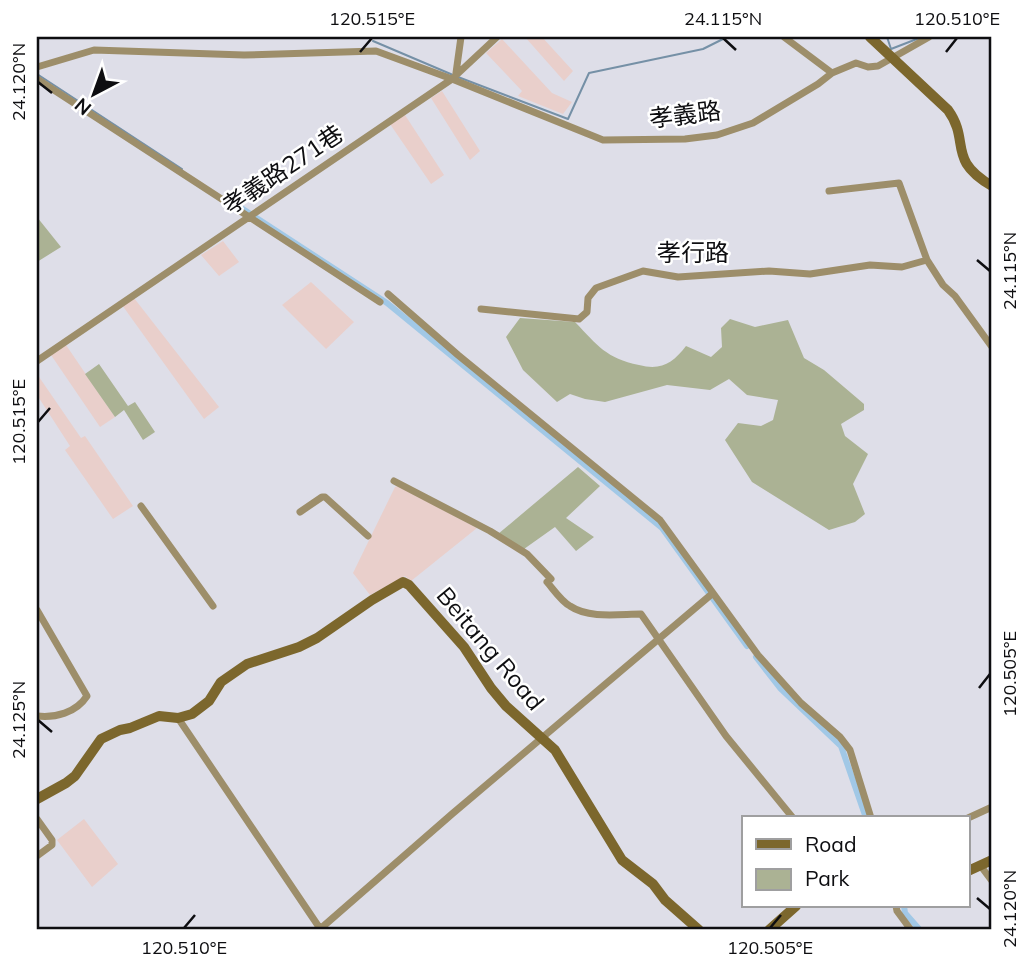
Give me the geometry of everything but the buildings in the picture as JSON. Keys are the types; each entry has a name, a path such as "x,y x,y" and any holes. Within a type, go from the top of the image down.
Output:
{"street":[{"path":"454,76 461,37"},
{"name":"孝義路271巷","path":"37,361 454,76 497,37"},
{"path":"784,37 832,73"},
{"path":"870,37 948,110 954,119 966,163 977,176 992,186"},
{"name":"孝義路","path":"37,67 94,50 244,55 376,51 454,76 571,129 603,140 685,139 717,135 752,123 832,73 856,63 868,67 878,66 929,37"},
{"path":"37,79 380,302"},
{"path":"829,191 899,183 927,260 943,285 955,296 992,347"},
{"name":"孝行路","path":"481,309 579,319 587,312 590,293 596,288 643,271 678,277 768,271 810,274 870,265 902,267 927,260"},
{"path":"388,294 458,355 541,420 660,520 758,655 801,703 840,737 850,750 870,816"},
{"path":"394,481 490,531 527,554 567,605 587,613 641,614 726,736 791,816"},
{"path":"300,512 322,496 326,497 368,536"},
{"path":"141,506 212,606"},
{"name":"Beitang Road","path":"178,718 201,709 221,682 247,664 299,647 317,638 403,582 409,585 464,647 506,706 555,750 622,860 653,884 666,900 699,930"},
{"path":"37,799 75,776 101,739 159,716 178,718 320,930 452,814 713,593"},
{"path":"37,610 87,696 73,710 58,716 37,716"},
{"path":"970,817 992,807"},
{"path":"37,819 52,840 52,845 37,856"},
{"path":"970,870 992,860"},
{"path":"979,865 992,881"},
{"path":"769,930 794,908"},
{"path":"896,908 911,930"}],"shaded area":[{"path":"525,37 542,37 573,71 564,81"},
{"path":"502,39 552,93 572,102 563,114 518,96 522,91 486,53"},
{"path":"442,91 480,151 470,160 431,98"},
{"path":"405,115 444,175 431,184 390,124"},
{"path":"223,241 239,262 219,276 201,255"},
{"path":"311,282 354,322 326,349 282,305"},
{"path":"134,298 219,407 204,419 122,305"},
{"path":"66,345 115,417 100,427 51,355"},
{"path":"37,374 81,438 85,436 133,506 113,519 65,450 70,446 37,395"},
{"path":"398,486 477,528 411,581 405,576 370,595 353,573 395,487"},
{"path":"84,819 118,864 92,887 57,840"}],"green space":[{"path":"37,217 61,247 37,262"},
{"path":"520,318 575,322 610,355 647,367 666,364 686,346 711,357 722,347 721,328 730,319 755,327 788,320 804,358 824,370 864,404 864,410 841,424 845,436 868,454 853,484 865,514 855,522 829,530 752,482 725,440 738,423 761,426 773,420 778,400 747,395 729,379 710,390 667,385 605,402 570,394 557,402 523,370 506,337"},
{"path":"99,364 128,406 135,402 155,432 143,440 124,410 115,417 85,374"},
{"path":"578,467 600,486 566,518 594,537 576,551 555,527 524,549 498,534"}],"waterway":[{"path":"458,77 568,119 589,73 703,49 727,37"},
{"path":"887,37 891,49 922,37"},
{"path":"373,41 453,75"},
{"path":"37,74 182,169"},
{"path":"235,204 387,303 662,528 747,646"},
{"path":"756,657 780,688 841,746 865,816"},
{"path":"904,908 905,913 920,930"}]}
